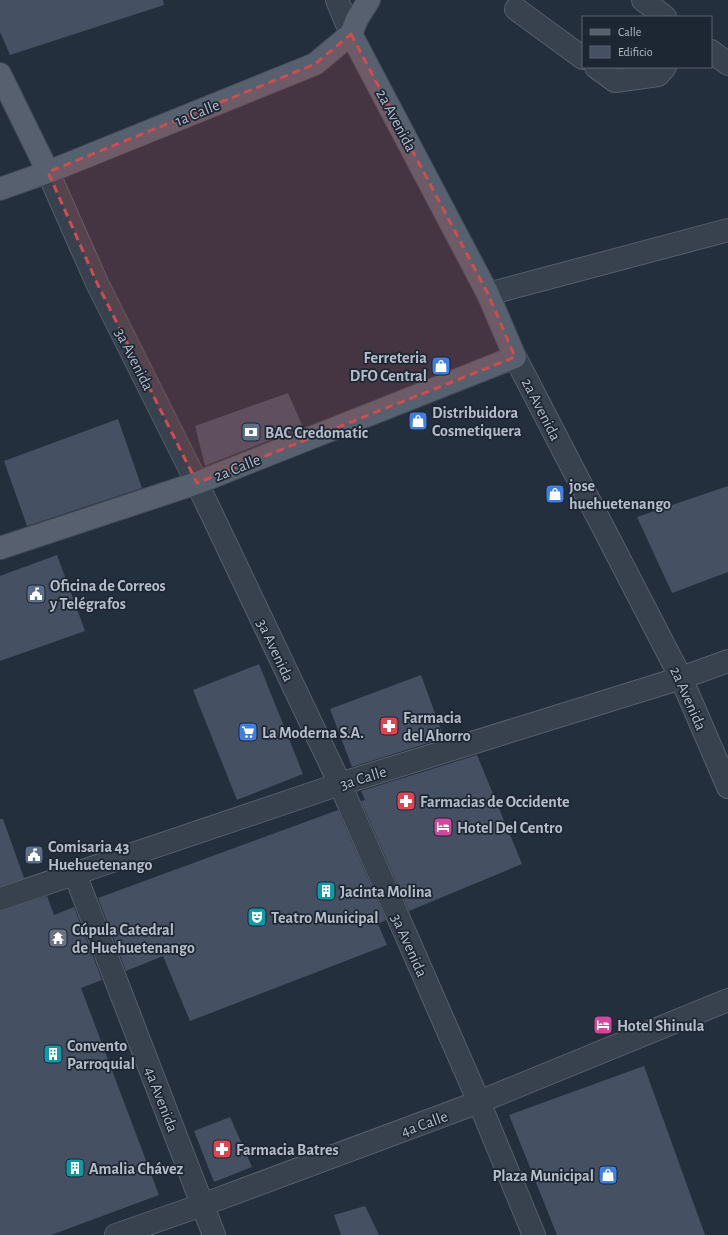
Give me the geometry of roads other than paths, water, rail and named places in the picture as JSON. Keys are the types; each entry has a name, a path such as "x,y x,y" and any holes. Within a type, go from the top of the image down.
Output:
{"main road":[{"name":"1a Calle","path":"0,189 48,172 315,64 351,34 357,19 368,0"},
{"name":"2a Avenida","path":"351,34 488,294 514,357"},
{"name":"3a Avenida","path":"0,74 48,172"},
{"name":"2a Calle","path":"0,548 197,483 514,357"}],"street":[{"path":"337,0 351,34"},
{"path":"643,0 664,16"},
{"path":"516,9 582,57"},
{"path":"712,52 728,64"},
{"path":"597,68 615,81 658,74 664,68"},
{"name":"3a Avenida","path":"48,172 97,282 197,483 340,784 479,1102 534,1235"},
{"path":"488,294 728,230"},
{"name":"2a Avenida","path":"514,357 681,678 728,787"},
{"name":"3a Calle","path":"0,899 340,784 681,678 728,661"},
{"name":"4a Avenida","path":"75,874 214,1235"},
{"name":"4a Calle","path":"116,1235 202,1205 479,1102 728,1000"}],"place":[{"name":"Ferreteria DFO Central","path":"441,366"},
{"name":"Distribuidora Cosmetiquera","path":"418,421"},
{"name":"BAC Credomatic","path":"251,432"},
{"name":"jose huehuetenango","path":"555,494"},
{"name":"Oficina de Correos y Telégrafos","path":"36,594"},
{"name":"Farmacia del Ahorro","path":"389,726"},
{"name":"La Moderna S.A.","path":"248,732"},
{"name":"Farmacias de Occidente","path":"406,801"},
{"name":"Hotel Del Centro","path":"443,827"},
{"name":"Comisaria 43 Huehuetenango","path":"34,855"},
{"name":"Jacinta Molina","path":"326,891"},
{"name":"Teatro Municipal","path":"257,917"},
{"name":"Cúpula Catedral de Huehuetenango","path":"58,938"},
{"name":"Hotel Shinula","path":"603,1025"},
{"name":"Convento Parroquial","path":"53,1054"},
{"name":"Farmacia Batres","path":"222,1149"},
{"name":"Amalia Chávez","path":"75,1168"},
{"name":"Plaza Municipal","path":"608,1175"}]}
